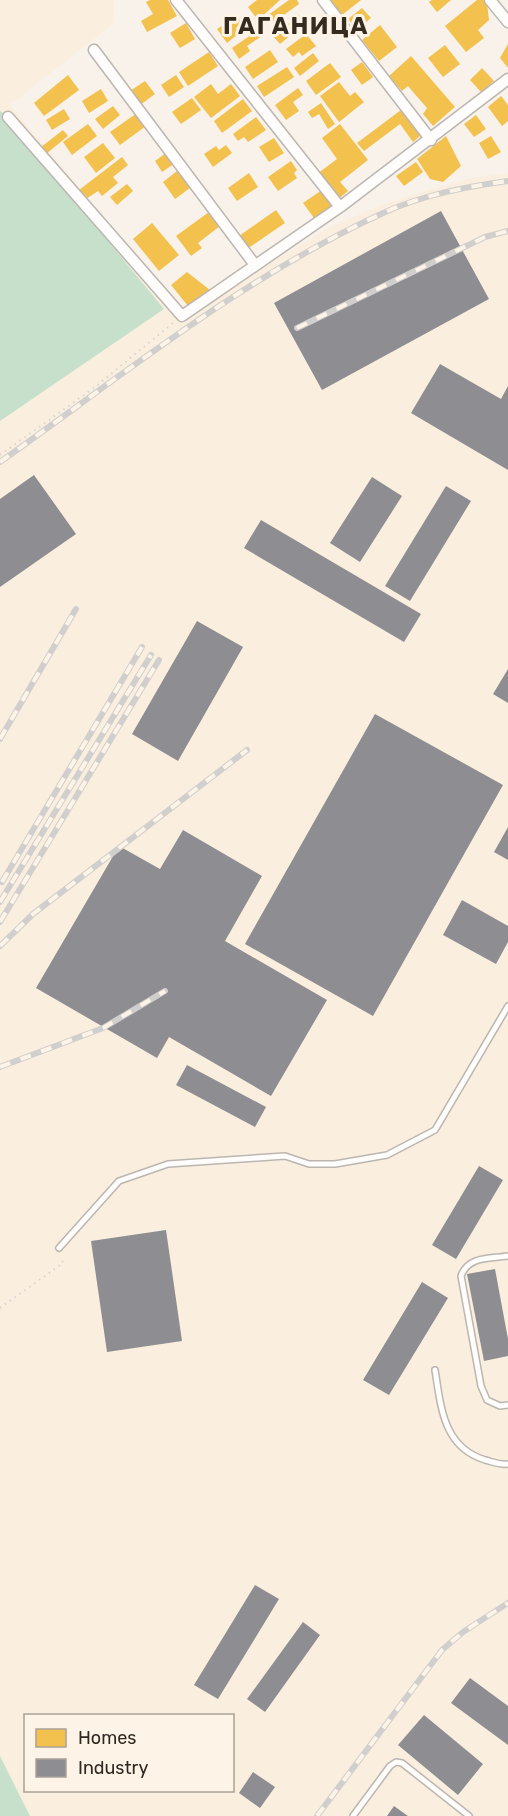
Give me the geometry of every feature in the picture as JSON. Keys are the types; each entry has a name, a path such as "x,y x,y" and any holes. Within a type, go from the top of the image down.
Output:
{"street":[{"path":"176,0 340,207"},
{"path":"323,0 431,140"},
{"path":"490,0 508,22"},
{"path":"94,50 255,265"},
{"path":"8,117 182,316 340,207 431,140 508,79"}],"lane":[{"path":"59,1248 119,1181 168,1164 285,1156 309,1164 335,1164 387,1155 435,1130 508,1006"},
{"path":"508,1256 473,1261 464,1267 461,1276 481,1386 487,1400 500,1406 508,1405"},
{"path":"435,1370 443,1420 449,1434 474,1456 502,1465 508,1464"},
{"path":"353,1816 390,1766 396,1762 402,1764 469,1816"}],"path":[{"path":"0,455 94,387 182,316"},
{"path":"0,1308 63,1263 59,1248"}],"shaded area":[{"path":"0,0 114,0 114,23 10,105 185,315 328,228 389,202 471,178 508,173 508,1816 30,1816 0,1756 0,421 163,309 0,112"}],"green space":[{"path":"0,112 164,309 0,421"},
{"path":"0,1756 30,1816 0,1816"}],"building: Homes":[{"path":"168,0 177,16 147,32 141,21 153,14 146,2"},
{"path":"257,0 280,0 258,20 248,7"},
{"path":"289,0 297,0 299,4 274,22 268,15"},
{"path":"330,0 361,0 342,15"},
{"path":"451,0 437,12 429,2"},
{"path":"477,0 484,0 487,3 489,20 478,30 484,38 466,52 445,26"},
{"path":"362,8 371,18 357,30 348,19"},
{"path":"299,15 305,23 280,44 273,36"},
{"path":"237,16 242,23 236,28 239,33 227,43 217,29"},
{"path":"186,23 195,39 180,48 170,33"},
{"path":"380,25 397,47 379,61 362,40"},
{"path":"261,28 265,34 247,46 250,51 239,59 232,48"},
{"path":"306,34 316,46 302,56 299,52 293,57 286,49"},
{"path":"508,44 508,68 500,58"},
{"path":"445,45 460,64 443,77 428,58"},
{"path":"270,50 278,62 253,79 245,67"},
{"path":"209,52 218,66 188,86 179,72"},
{"path":"313,53 319,61 300,76 294,68"},
{"path":"411,56 455,107 433,126 423,114 427,108 408,86 402,91 389,76"},
{"path":"362,62 373,77 362,85 351,70"},
{"path":"330,63 341,77 316,95 306,81"},
{"path":"287,67 294,77 264,97 257,86"},
{"path":"482,68 494,81 481,92 470,80"},
{"path":"68,75 79,90 44,116 34,103"},
{"path":"176,75 184,87 169,97 161,85"},
{"path":"145,81 155,94 140,105 130,91"},
{"path":"339,82 350,96 355,92 364,102 339,122 320,96"},
{"path":"211,84 218,94 231,84 240,96 211,118 194,97"},
{"path":"298,88 303,95 293,102 299,111 286,120 275,105"},
{"path":"101,89 108,101 89,113 82,101"},
{"path":"501,96 508,105 508,121 502,126 488,107"},
{"path":"192,98 201,110 181,124 172,112"},
{"path":"243,99 252,111 222,133 214,121"},
{"path":"321,103 335,124 328,129 319,114 312,118 308,112"},
{"path":"113,106 120,115 103,129 95,119"},
{"path":"64,109 70,119 52,130 46,120"},
{"path":"401,110 420,136 413,142 400,124 364,151 357,143"},
{"path":"137,113 146,126 120,145 110,132"},
{"path":"476,115 486,129 474,137 464,124"},
{"path":"256,117 266,130 248,142 244,137 238,141 233,134"},
{"path":"88,124 97,136 72,155 63,142"},
{"path":"340,124 368,160 340,182 348,191 337,200 317,174 337,159 322,138"},
{"path":"63,130 68,136 46,154 41,147"},
{"path":"446,136 461,166 443,182 430,179 417,159"},
{"path":"491,136 501,152 488,159 479,143"},
{"path":"274,138 284,153 269,162 259,147"},
{"path":"103,143 115,158 96,173 84,157"},
{"path":"226,145 232,153 213,167 204,154 216,146 219,150"},
{"path":"166,153 174,164 162,172 155,161"},
{"path":"122,157 128,165 113,177 118,183 102,196 98,191 86,199 79,190"},
{"path":"291,161 297,170 294,173 297,178 278,191 268,177"},
{"path":"416,162 423,172 404,186 396,176"},
{"path":"177,171 190,188 175,199 163,182"},
{"path":"249,173 258,187 237,201 228,188"},
{"path":"127,184 133,191 117,205 110,197"},
{"path":"322,190 333,205 314,218 303,203"},
{"path":"276,210 285,223 247,249 239,236"},
{"path":"209,212 220,226 198,243 202,248 191,256 176,236"},
{"path":"152,223 179,255 159,271 133,239"},
{"path":"187,272 210,290 188,306 171,285"}],"building: Industry":[{"path":"441,211 489,299 322,390 274,303"},
{"path":"440,364 501,399 508,386 508,470 411,413"},
{"path":"34,475 76,534 0,587 0,499"},
{"path":"372,477 402,496 360,562 330,543"},
{"path":"446,486 471,501 410,601 385,586"},
{"path":"261,520 421,614 404,642 244,548"},
{"path":"197,621 243,647 178,761 132,734"},
{"path":"508,669 508,703 493,694"},
{"path":"375,714 503,785 373,1016 245,944"},
{"path":"508,827 508,860 494,852"},
{"path":"183,830 262,876 225,941 327,1000 271,1096 169,1037 157,1058 36,988 119,846 160,869"},
{"path":"462,900 508,926 508,942 496,964 443,935"},
{"path":"187,1065 266,1107 255,1127 176,1085"},
{"path":"479,1166 503,1180 456,1259 432,1245"},
{"path":"166,1230 182,1341 107,1352 91,1241"},
{"path":"495,1269 508,1339 508,1356 484,1361 467,1274"},
{"path":"422,1282 448,1298 389,1395 363,1380"},
{"path":"255,1585 279,1599 218,1699 194,1685"},
{"path":"303,1622 320,1635 265,1712 247,1699"},
{"path":"470,1678 508,1706 508,1745 451,1703"},
{"path":"424,1715 483,1764 458,1795 398,1745"},
{"path":"253,1772 275,1787 260,1808 239,1793"},
{"path":"394,1806 408,1816 387,1816"}],"railway":[{"path":"0,462 185,329 281,267 330,239 396,207 459,189 508,181"},
{"path":"297,328 485,237 508,231"},
{"path":"0,739 76,609"},
{"path":"2,882 142,647"},
{"path":"0,902 151,655"},
{"path":"0,922 159,660"},
{"path":"0,946 33,914 247,750"},
{"path":"0,1067 103,1028 165,991"},
{"path":"317,1816 442,1650 463,1632 508,1603"}],"district":[{"name":"ГАГАНИЦА","path":"296,26"}]}
